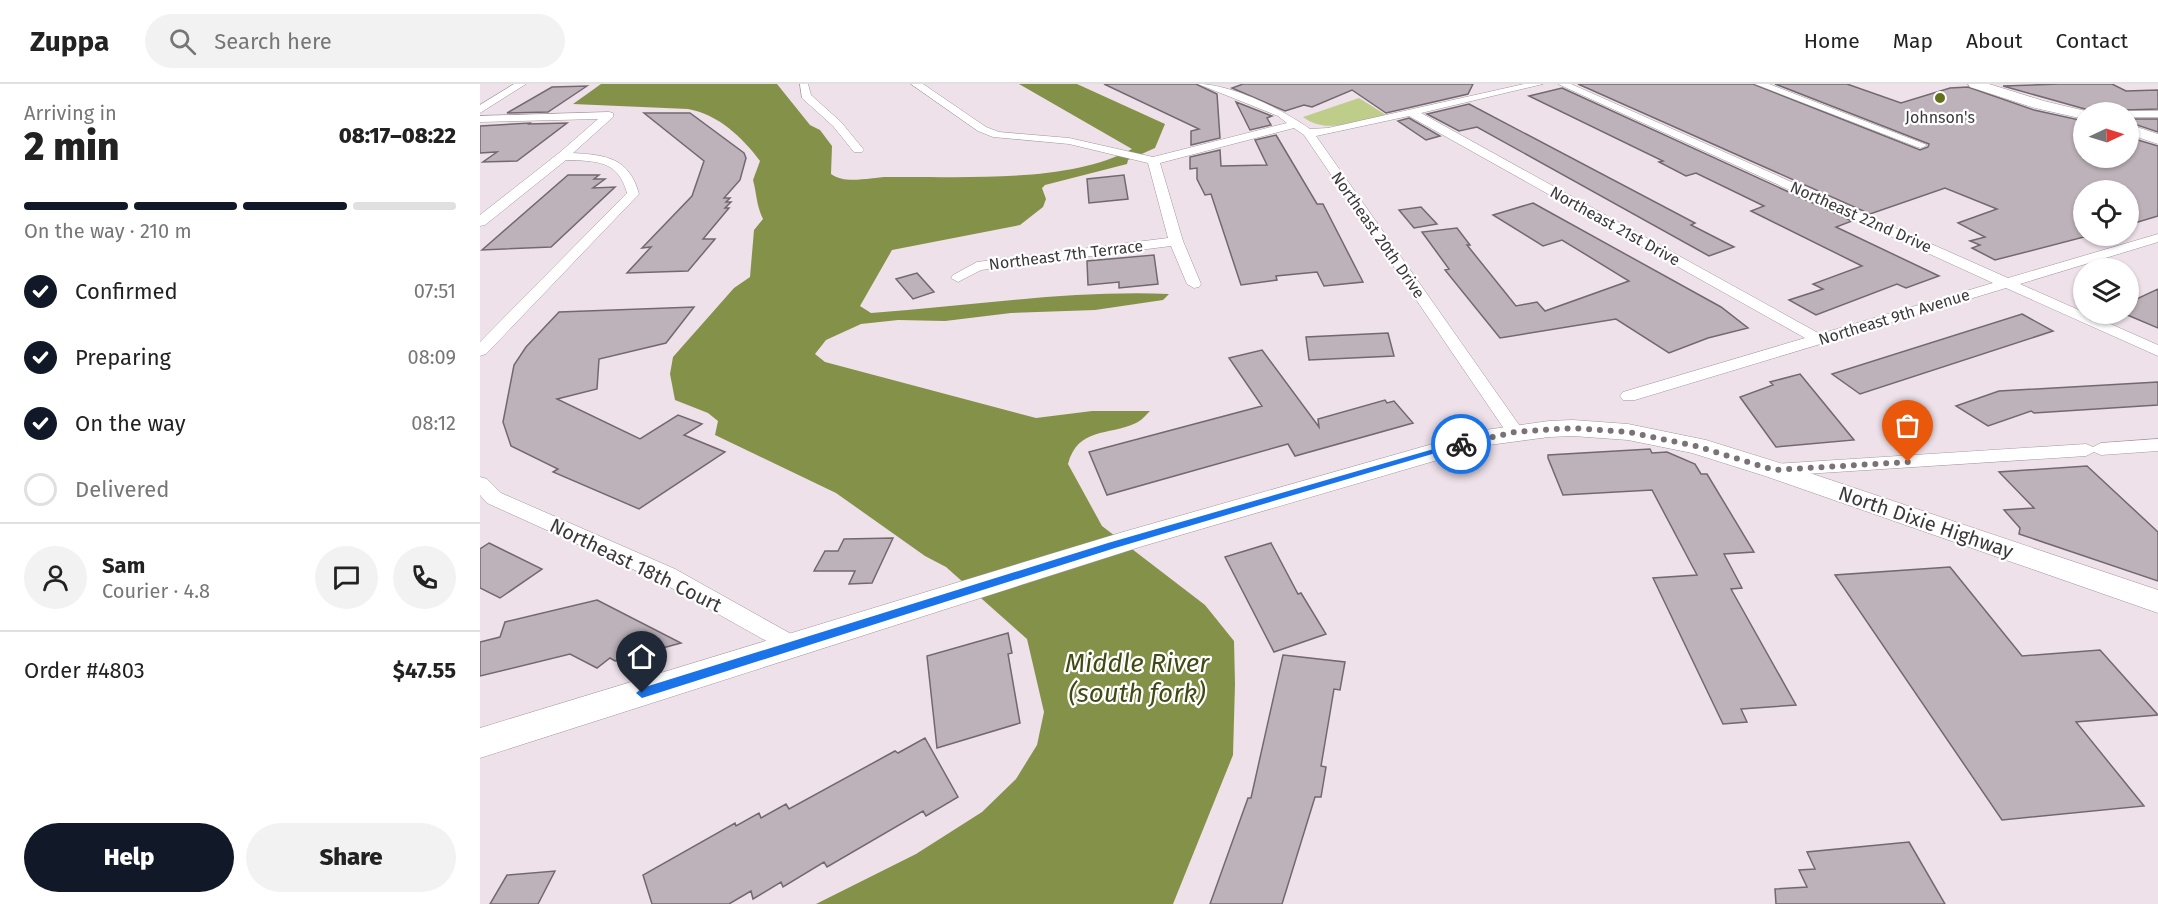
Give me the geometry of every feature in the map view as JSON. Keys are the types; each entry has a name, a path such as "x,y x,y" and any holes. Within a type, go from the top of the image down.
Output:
{"street":[{"path":"480,111 521,84"},
{"path":"794,84 810,84"},
{"path":"916,84 982,129 997,135 1069,141 1153,161 1296,124"},
{"name":"Northeast 20th Drive","path":"1203,84 1282,114 1308,133 1515,432"},
{"path":"1308,133 1328,131 1538,84"},
{"name":"Northeast 22nd Drive","path":"1563,84 2158,351"},
{"path":"1760,84 1921,145"},
{"path":"1975,84 2073,113"},
{"path":"804,85 806,96 837,124 858,150"},
{"name":"Northeast 21st Drive","path":"1412,113 1819,340"},
{"path":"2139,121 2155,114"},
{"path":"480,119 609,115 563,156 480,222"},
{"path":"2139,130 2158,139"},
{"path":"2139,132 2158,144"},
{"path":"480,351 633,194 631,180 620,167 602,159 563,156"},
{"path":"1153,161 1176,241 1194,284"},
{"name":"Northeast 9th Avenue","path":"1629,396 2158,238"},
{"name":"Northeast 7th Terrace","path":"958,278 977,266 1176,241"},
{"name":"North Dixie Highway","path":"480,743 1133,539 1487,437 1515,432 1573,428 1628,432 1696,446 1774,470 2158,602"},
{"path":"1774,470 2158,445"},
{"name":"Northeast 18th Court","path":"485,494 667,575 794,646"}],"shaded area":[{"path":"1359,98 1386,115 1332,126 1312,122 1303,117"}],"water":[{"name":"Middle River (south fork)","path":"601,84 777,84 810,125 820,130 832,146 831,174 851,180 888,177 1013,176 1046,173 1106,160 1132,149 1019,84 1077,84 1165,124 1155,148 1128,160 1127,164 1045,185 1042,188 1046,199 1043,207 1020,225 892,250 860,306 871,313 1057,296 1169,294 1163,300 1095,310 1011,313 945,321 898,320 861,324 826,340 815,354 825,362 1036,418 1092,411 1150,411 1136,423 1087,438 1073,452 1068,464 1102,526 1205,605 1234,641 1233,755 1173,904 816,904 916,854 982,812 1016,779 1037,745 1044,712 1027,639 946,567 925,556 836,493 715,435 718,421 708,413 675,400 670,374 673,357 734,288 750,277 754,230 763,219 753,180 760,161 729,128 699,112 688,109 573,104"}],"building":[{"path":"1104,84 1196,84 1217,94 1220,138 1191,145 1191,131 1199,129"},
{"path":"1243,84 1473,84 1468,94 1386,113 1352,90 1312,107 1304,105 1285,111 1232,88"},
{"path":"1578,84 1753,84 1920,150 1928,147 1929,144 1775,84 1847,84 1901,103 1950,88 1968,87 2034,110 2073,119 2073,168 2139,168 2139,140 2158,146 2158,216 2139,222 2139,180 2073,180 2073,240 1995,260 1972,248 1980,245 1970,241 1985,237 1958,223 1997,209 1945,188 1870,214"},
{"path":"2112,84 2126,91 2158,90 2158,109 2139,110 2139,102 2073,102 2073,106 2003,86"},
{"path":"587,86 548,112 507,113 552,87"},
{"path":"1562,88 1852,221 1836,227 1939,276 1906,288 1897,284 1816,315 1789,300 1823,289 1813,284 1862,266 1751,211 1764,206 1696,173 1686,176 1659,162 1663,161 1529,96"},
{"path":"1236,102 1272,116 1267,118 1271,125 1250,130"},
{"path":"1469,104 1695,223 1691,225 1734,247 1709,256 1477,127 1459,131 1427,114"},
{"path":"644,113 690,113 744,153 746,158 740,180 724,198 730,198 726,202 731,202 725,208 729,208 703,239 715,239 688,271 627,273 651,247 642,248 692,196 704,161"},
{"path":"1409,118 1440,136 1426,140 1398,121"},
{"path":"2139,119 2158,119 2158,132 2139,126"},
{"path":"567,123 517,161 483,162 497,152 480,153 480,126"},
{"path":"1276,135 1317,204 1323,204 1363,282 1324,286 1317,272 1276,276 1277,280 1241,285 1211,194 1205,195 1197,179 1197,168 1190,169 1190,157 1220,150 1221,166 1267,165 1255,140"},
{"path":"568,175 599,175 594,179 605,179 593,188 615,187 551,247 482,250"},
{"path":"1124,175 1128,199 1089,203 1087,179"},
{"path":"1533,203 1721,307 1748,328 1708,338 1669,353 1616,319 1500,338 1445,270 1449,269 1422,232 1457,228 1470,245 1467,245 1516,306 1537,302 1545,311 1629,281 1562,240 1543,246 1493,215"},
{"path":"1421,207 1437,224 1414,228 1399,210"},
{"path":"1154,255 1158,284 1119,288 1119,282 1088,285 1087,261"},
{"path":"917,273 934,292 913,299 896,279"},
{"path":"2158,289 2158,328 2139,320 2139,298"},
{"path":"694,307 666,343 599,359 597,389 557,399 640,439 678,415 702,424 684,435 725,452 639,509 553,472 558,469 511,446 503,422 514,365 526,347 559,312"},
{"path":"2022,314 2053,331 1860,394 1832,374"},
{"path":"1388,333 1394,356 1309,360 1306,337"},
{"path":"1262,350 1319,427 1318,419 1385,400 1387,403 1394,401 1413,423 1295,456 1288,444 1107,495 1089,452 1262,406 1229,358"},
{"path":"1800,374 1854,440 1776,447 1740,397 1773,385 1770,382"},
{"path":"2158,382 2158,405 2034,413 2031,411 1988,426 1956,406 1999,391"},
{"path":"1650,449 1652,453 1667,452 1695,464 1701,474 1707,474 1754,552 1724,554 1742,588 1731,589 1796,705 1741,709 1747,722 1723,724 1653,578 1697,575 1652,490 1563,495 1548,458 1548,455"},
{"path":"2087,466 2158,532 2158,581 2019,534 2020,528 2004,510 2034,508 1999,472"},
{"path":"893,538 872,583 849,584 855,571 814,571 825,551 838,551 844,539"},
{"path":"489,543 542,569 500,598 480,588 480,549"},
{"path":"1271,543 1298,594 1301,593 1326,634 1274,652 1225,557"},
{"path":"1950,567 2022,656 2100,650 2158,715 2076,722 2144,806 2002,820 1835,575"},
{"path":"597,600 681,643 615,661 610,658 597,668 570,654 480,676 480,642 500,637 505,622"},
{"path":"1008,633 1012,653 1008,654 1020,723 937,748 927,656"},
{"path":"1283,655 1345,662 1340,690 1334,689 1321,766 1326,767 1321,797 1315,797 1282,904 1210,904 1248,798 1251,798"},
{"path":"925,738 958,797 926,816 923,811 827,867 824,862 783,887 781,882 753,899 751,891 729,904 652,904 643,875 735,823 736,826 759,813 761,818 786,804 789,809 895,751 898,753"},
{"path":"1909,842 1945,904 1776,904 1775,889 1807,887 1799,870 1815,869 1807,852"},
{"path":"555,871 538,904 490,904 507,875"}],"way so far":[{"path":"1461,444 1515,432 1573,428 1628,432 1696,446 1774,470 1908,462"}],"place":[{"name":"Johnson's","path":"1940,98"}],"route":[{"path":"642,693 1112,545 1461,444"}]}
